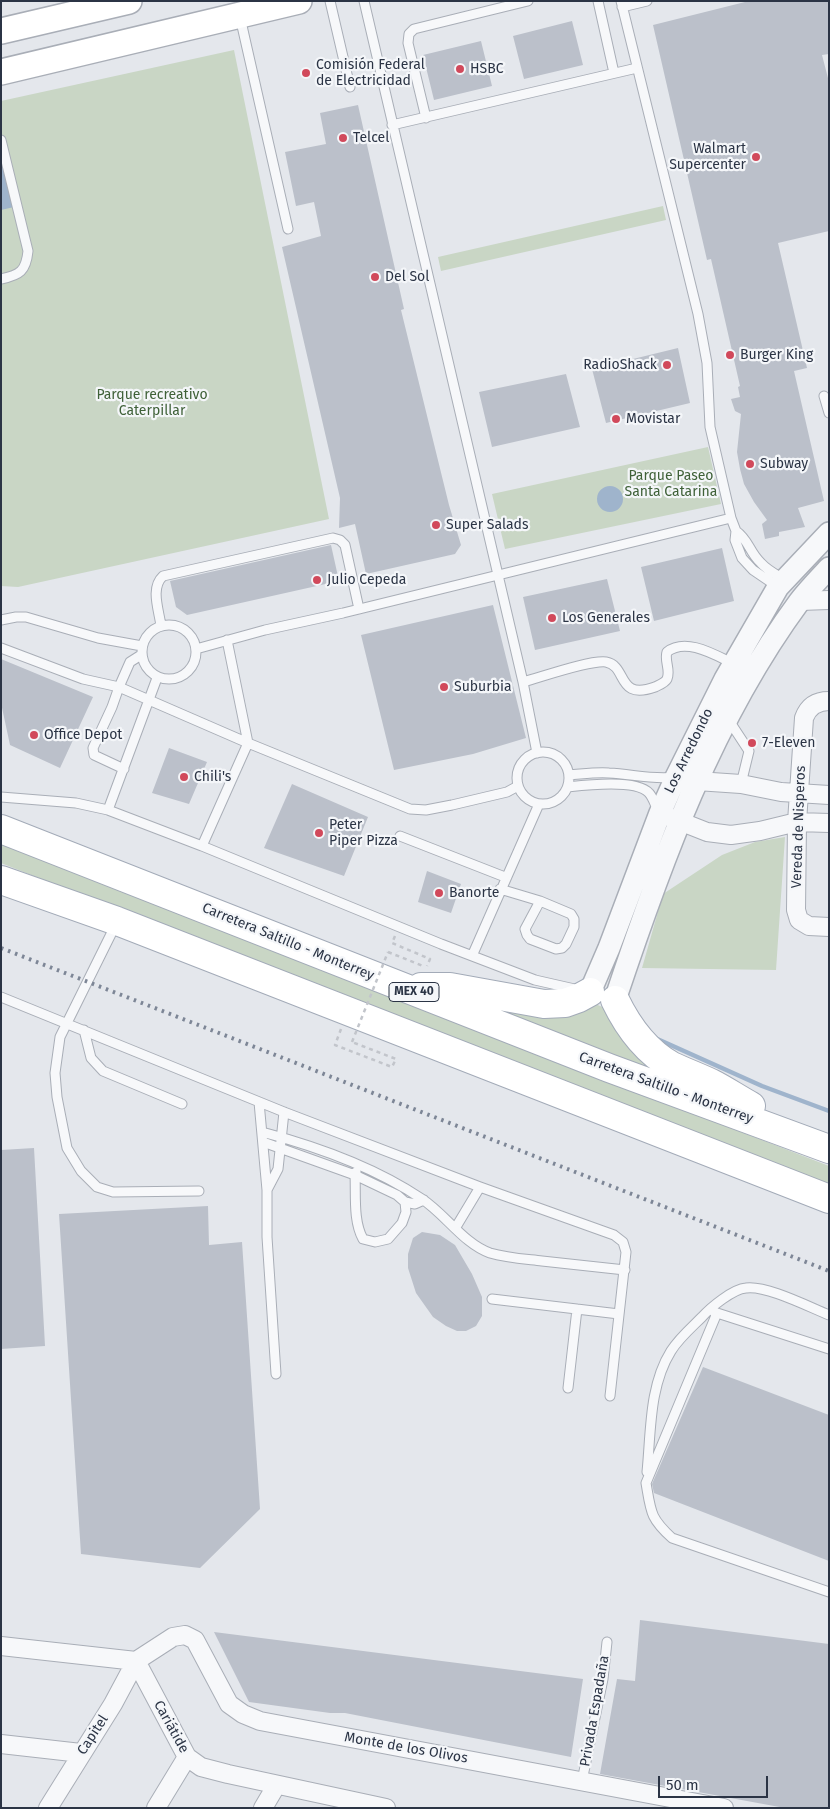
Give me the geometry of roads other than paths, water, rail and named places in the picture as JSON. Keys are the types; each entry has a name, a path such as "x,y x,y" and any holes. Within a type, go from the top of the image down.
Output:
{"main road":[{"path":"1,31 129,1"},
{"path":"1,72 240,17 299,1"},
{"name":"Carretera Saltillo - Monterrey","path":"1,829 609,1068 829,1150"},
{"path":"1,880 117,921 829,1199"},
{"path":"408,989 428,986 450,987 544,1004 565,1003 579,998 603,996 621,1013 638,1038 659,1058 712,1084 760,1111 786,1133"}],"street":[{"name":"Los Arredondo","path":"603,996 609,948 660,813 676,777 734,664 782,583 828,535"},
{"name":"Los Arredondo","path":"603,996 652,895 697,781 740,693 766,648 800,601 829,568"},
{"path":"800,601 829,600"},
{"name":"Vereda de Nisperos","path":"829,701 811,706 806,711 804,718 797,822 796,910 799,920 809,926 829,927"},
{"path":"676,777 697,781 741,784 799,794 829,795"},
{"path":"660,813 707,832 731,835 760,831 797,822 829,823"},
{"name":"Monte de los Olivos","path":"136,1661 173,1637 185,1635 195,1640 230,1704 242,1714 260,1721 724,1808"},
{"path":"1,1646 136,1661"},
{"name":"Capitel","path":"48,1808 113,1704 136,1661"},
{"name":"Cariátide","path":"136,1661 186,1757 201,1767 276,1786 367,1806 386,1808"},
{"path":"1,1744 81,1753"},
{"path":"156,1808 186,1757"},
{"path":"263,1808 276,1786"}],"lane":[{"path":"330,1 350,87"},
{"path":"364,1 523,682 536,753"},
{"path":"426,118 408,43 409,34 414,29 528,1"},
{"path":"598,1 614,73"},
{"path":"647,1 622,4 698,314 708,363 710,427 731,518 736,531 745,537 753,553 782,583"},
{"path":"240,17 288,229"},
{"path":"392,125 638,68"},
{"path":"1,140 28,251 27,262 22,271 13,277 1,279"},
{"path":"824,396 829,413"},
{"path":"196,649 731,518"},
{"path":"161,626 156,587 158,580 163,576 333,538 340,540 344,545 359,609"},
{"path":"1,620 26,617 142,651"},
{"path":"171,625 180,627 188,632 194,640 196,649 196,658 188,672 174,680 158,678 144,664 142,651 146,637 153,630 161,626 171,625"},
{"path":"202,846 248,743 227,640"},
{"path":"523,682 586,664 607,662 619,671 625,684 634,690 650,689 666,681 668,677 665,658 667,652 678,647 702,649 734,664"},
{"path":"1,648 83,679 119,687 150,702 410,809 426,810 452,805 507,792 518,786"},
{"path":"124,769 94,755 93,748 112,708 130,662 142,651"},
{"path":"108,810 158,678"},
{"path":"728,718 749,751 741,784"},
{"path":"544,752 558,756 568,768 570,775 568,787 564,794 548,803 538,804 530,800 518,786 519,769 529,756 536,753 544,752"},
{"path":"570,775 608,772 645,778 662,779 676,777"},
{"path":"568,787 610,783 640,788 648,792 660,813"},
{"path":"1,797 76,803 108,810 202,846 371,917 535,980 603,996"},
{"path":"472,956 538,804"},
{"path":"400,836 505,877"},
{"path":"500,888 540,901 571,914 574,919 574,926 566,944 562,948 556,949 530,939 527,935 525,929 540,901"},
{"path":"117,921 60,1037 55,1073 57,1098 67,1148 81,1171 97,1187 113,1192 199,1191"},
{"path":"1,997 284,1112 480,1187 614,1235 624,1242 626,1252 610,1396"},
{"path":"84,1030 91,1058 103,1071 182,1104"},
{"path":"259,1102 267,1190 267,1237 276,1374"},
{"path":"267,1190 278,1169 284,1112"},
{"path":"262,1132 282,1137 360,1165 394,1182 424,1200 456,1227 472,1244 489,1252 508,1257 625,1270"},
{"path":"263,1142 355,1175 397,1195 405,1202 414,1204 424,1200"},
{"path":"360,1165 355,1175 358,1231 363,1239 374,1242 388,1238 402,1223 406,1212 405,1202"},
{"path":"456,1227 480,1187"},
{"path":"829,1315 759,1288 744,1288 728,1296 672,1349 661,1370 655,1395 646,1484 650,1509 657,1525 672,1538 829,1592"},
{"path":"492,1299 619,1314"},
{"path":"568,1388 576,1309"},
{"path":"713,1312 829,1349"},
{"path":"646,1484 713,1312"},
{"name":"Privada Espadaña","path":"582,1781 603,1679 607,1642"}],"water":[{"path":"1,155 14,207 1,210"},
{"path":"610,486 620,489 623,499 620,509 610,512 600,509 597,499 600,489"}],"waterway":[{"path":"655,1038 762,1086 829,1111"}],"railway":[{"path":"1,948 829,1271"}],"place":[{"name":"HSBC","path":"460,69"},
{"name":"Comisión Federal de Electricidad","path":"306,73"},
{"name":"Telcel","path":"343,138"},
{"name":"Walmart Supercenter","path":"756,157"},
{"name":"Del Sol","path":"375,277"},
{"name":"Burger King","path":"730,355"},
{"name":"RadioShack","path":"667,365"},
{"name":"Movistar","path":"616,419"},
{"name":"Subway","path":"750,464"},
{"name":"Super Salads","path":"436,525"},
{"name":"Julio Cepeda","path":"317,580"},
{"name":"Los Generales","path":"552,618"},
{"name":"Suburbia","path":"444,687"},
{"name":"Office Depot","path":"34,735"},
{"name":"7-Eleven","path":"752,743"},
{"name":"Chili's","path":"184,777"},
{"name":"Peter Piper Pizza","path":"319,833"},
{"name":"Banorte","path":"439,893"}],"park label":[{"name":"Parque recreativo Caterpillar","path":"152,404"},
{"name":"Parque Paseo Santa Catarina","path":"671,484"}]}
